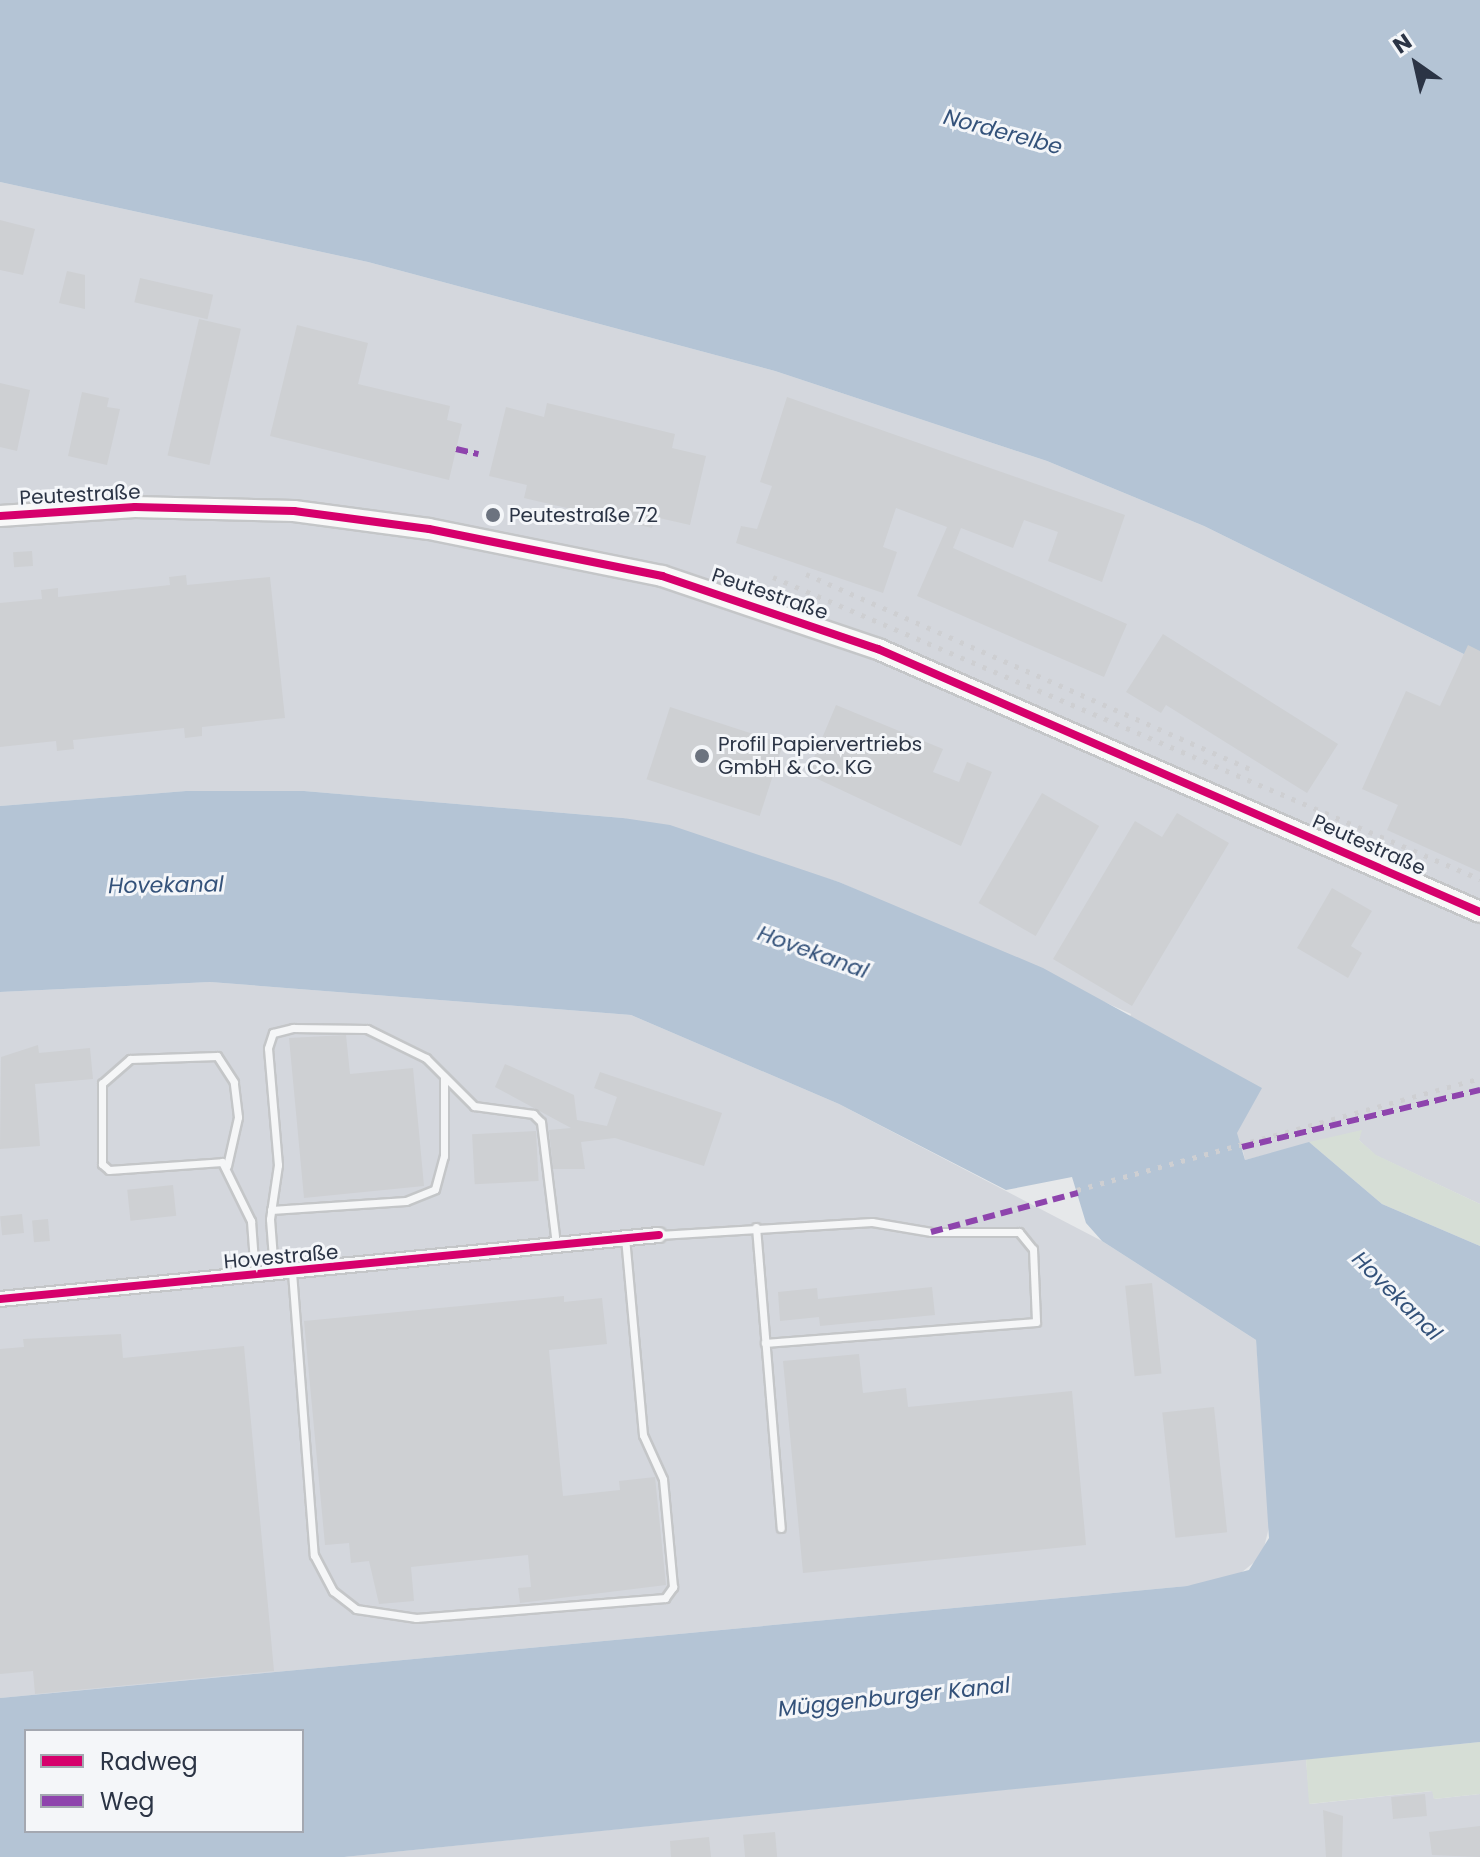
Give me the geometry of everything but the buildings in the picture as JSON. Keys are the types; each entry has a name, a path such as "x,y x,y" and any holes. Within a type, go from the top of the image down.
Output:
{"street":[{"name":"Peutestraße","path":"0,516 135,507 294,511 429,529 662,576 878,649 1480,912"},
{"name":"Hovestraße","path":"0,1299 659,1235"}],"lane":[{"path":"275,1273 271,1210 278,1165 268,1071 273,1033 367,1029 399,1041 474,1106 533,1114 541,1122 556,1247"},
{"path":"227,1166 109,1170 100,1142 102,1083 130,1059 217,1056 234,1082 238,1117 227,1166 251,1221 255,1275"},
{"path":"271,1210 406,1201 435,1189 444,1156 444,1077"},
{"path":"659,1235 828,1221 1019,1232 1033,1249 1040,1298 1036,1322 1018,1328 765,1343"},
{"path":"756,1227 781,1528"},
{"path":"292,1272 314,1555 333,1591 356,1609 416,1618 665,1598 673,1587 665,1493 643,1435 625,1239"}],"shaded area":[{"path":"0,182 368,262 775,371 1047,461 1204,526 1480,662 1480,1204 1375,1155 1359,1140 1360,1131 1245,1160 1243,1151 1079,1198 1074,1181 1131,1014 839,882 623,818 304,791 186,791 0,806"},
{"path":"210,982 631,1015 839,1104 1102,1241 1256,1340 1271,1519 1262,1556 1232,1580 1187,1586 0,1698 0,992"},
{"path":"1362,1130 1359,1140 1376,1155 1480,1204 1480,1246 1382,1204 1309,1142"},
{"path":"1480,1742 1480,1794 1434,1799 1432,1791 1309,1804 1306,1759"},
{"path":"1306,1759 1310,1804 1433,1791 1434,1799 1480,1794 1480,1857 344,1857"}],"water":[{"name":"Norderelbe","path":"0,0 1480,0 1480,662 1204,526 1047,461 775,371 368,262 0,182"},
{"path":"186,791 304,791 623,818 670,825 839,882 1043,968 1262,1088 1237,1133 1245,1160 1309,1142 1382,1204 1480,1246 1480,1742 344,1857 0,1857 0,1698 1187,1586 1249,1570 1269,1538 1256,1340 1102,1241 1086,1223 1072,1177 1006,1190 839,1104 631,1015 210,982 0,992 0,806"}],"railway":[{"path":"806,574 1255,771"},
{"path":"773,577 1480,879"},
{"path":"1077,1190 1480,1078"}],"marked path":[{"path":"456,449 478,454"},
{"path":"1242,1147 1480,1090"},
{"path":"931,1232 1078,1193"}],"cycle path":[{"path":"0,516 135,507 294,511 429,529 662,576 878,649 1480,912"},
{"path":"0,1299 659,1235"}],"place":[{"name":"Peutestraße 72","path":"493,515"},
{"name":"Profil Papiervertriebs GmbH & Co. KG","path":"702,756"}],"water label":[{"name":"Hovekanal","path":"166,885"},
{"name":"Hovekanal","path":"813,952"},
{"name":"Hovekanal","path":"1397,1296"},
{"name":"Müggenburger Kanal","path":"894,1697"}]}
